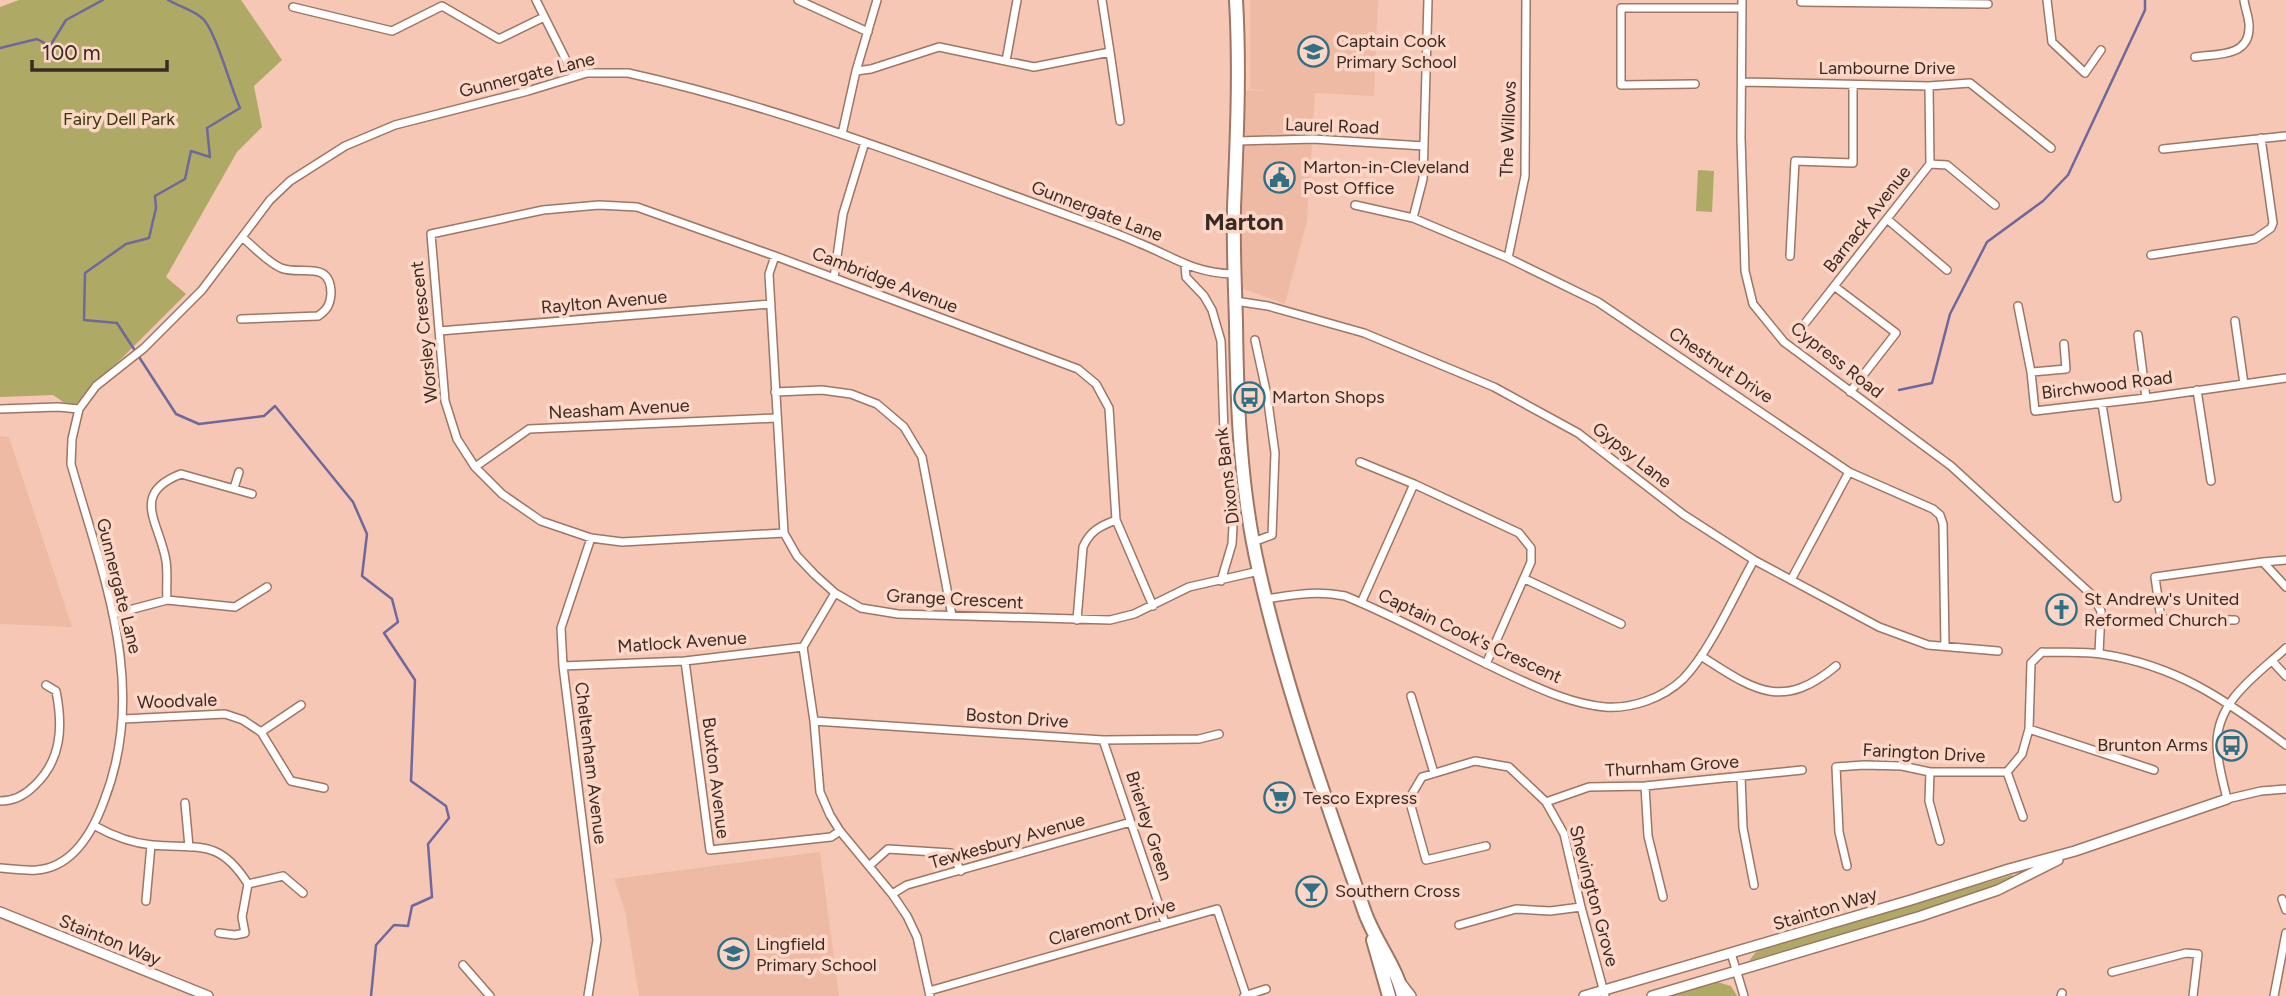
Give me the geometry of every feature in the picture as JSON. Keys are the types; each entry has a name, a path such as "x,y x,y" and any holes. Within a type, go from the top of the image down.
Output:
{"highway":[{"name":"Dixons Bank","path":"1236,0 1239,48 1238,141 1233,274 1239,442 1253,542 1293,704 1371,930 1375,954 1389,996"},
{"name":"Dixons Bank","path":"1371,930 1400,982 1403,996"}],"street":[{"path":"536,0 574,76"},
{"path":"798,0 868,32"},
{"path":"842,134 856,71 877,0"},
{"path":"1006,61 1017,0"},
{"path":"1102,0 1120,121"},
{"path":"1413,218 1423,179 1428,0"},
{"name":"The Willows","path":"1508,258 1525,176 1526,0"},
{"path":"2047,0 2052,42 2085,73 2101,50"},
{"path":"2195,57 2236,52 2246,43 2249,28 2244,0"},
{"path":"1801,2 1989,4"},
{"path":"1695,85 1621,85 1621,8 1742,4"},
{"name":"Cypress Road","path":"1742,4 1745,271 1754,304 1784,342 1951,466 2092,595 2101,611 2099,653"},
{"path":"293,7 392,31 442,6 499,39 544,17"},
{"path":"856,71 871,69 939,47 1034,67 1110,52"},
{"name":"Gunnergate Lane","path":"0,868 38,870 56,865 75,852 95,826 118,754 123,719 123,668 114,614 71,464 72,439 79,409 96,386 122,368 202,290 270,200 290,181 345,146 395,125 528,92 574,76 605,71 628,73 842,134 1141,243 1185,265 1211,273 1233,274"},
{"name":"Lambourne Drive","path":"1742,82 1929,86 1970,83 2051,148"},
{"path":"1790,256 1795,161 1853,163 1853,85"},
{"name":"Barnack Avenue","path":"1806,322 1930,164 1929,86"},
{"path":"2163,149 2286,136"},
{"path":"2151,255 2253,240 2271,228 2273,222 2261,138"},
{"name":"Laurel Road","path":"1238,141 1313,139 1424,146"},
{"path":"834,278 843,214 865,142"},
{"path":"1930,164 1947,165 1995,205"},
{"name":"Cambridge Avenue","path":"431,234 543,210 599,205 637,207 1079,369 1096,384 1109,408 1116,520 1153,606"},
{"name":"Chestnut Drive","path":"1355,205 1413,218 1508,258 1598,302 1849,472 1933,509 1940,515 1942,523 1945,646"},
{"path":"1887,219 1947,270"},
{"name":"Worsley Crescent","path":"431,234 445,401 457,439 475,467 502,494 541,521 591,538 622,542 784,533"},
{"path":"241,319 318,316 330,304 331,293 326,275 317,271 284,269 242,237"},
{"name":"Grange Crescent","path":"775,256 769,274 784,533 797,556 835,593 861,608 898,614 1110,620 1153,606 1189,587 1259,571"},
{"path":"1185,265 1186,277 1204,296 1212,310 1221,341 1224,433 1233,526 1232,544 1221,581"},
{"path":"1834,286 1896,333 1850,392"},
{"name":"Gypsy Lane","path":"1235,302 1268,306 1364,333 1494,387 1578,433 1684,515 1754,560 1791,580 1889,631 1928,645 1998,651"},
{"name":"Raylton Avenue","path":"439,331 771,304"},
{"name":"Birchwood Road","path":"2018,306 2031,372 2035,411 2286,378"},
{"path":"2235,321 2244,384"},
{"path":"2138,335 2147,398"},
{"path":"1245,345 1255,342 1275,453 1272,535 1253,542"},
{"path":"2031,372 2066,369 2064,344"},
{"path":"775,393 822,390 851,394 877,404 904,427 922,457 952,616"},
{"path":"2197,390 2211,481"},
{"path":"2102,404 2117,498"},
{"path":"0,409 79,409"},
{"name":"Neasham Avenue","path":"475,467 529,429 776,418"},
{"path":"1360,462 1520,533 1526,539 1532,555 1525,579 1486,664"},
{"path":"234,488 239,472"},
{"path":"1791,580 1849,472"},
{"path":"167,600 166,562 151,512 153,493 158,486 181,474 252,494"},
{"path":"1361,603 1414,484"},
{"path":"1077,620 1083,547 1088,536 1099,527 1116,520"},
{"name":"Cheltenham Avenue","path":"588,996 597,940 563,666 561,628 591,538"},
{"path":"2235,620 2161,619 2155,576 2286,559"},
{"name":"Captain Cook's Crescent","path":"1266,599 1307,592 1328,592 1361,603 1486,664 1568,699 1607,707 1630,706 1656,698 1692,670 1754,560"},
{"path":"2263,562 2286,587"},
{"path":"1525,579 1621,624"},
{"path":"114,614 167,600 235,607 267,587"},
{"path":"835,593 803,647 814,721 820,792 830,815 892,894 918,937 929,994"},
{"name":"Matlock Avenue","path":"563,666 685,661 803,647"},
{"path":"2286,648 2228,704 2220,725 2217,746 2227,799 2260,791 2286,789"},
{"name":"Farington Drive","path":"1847,866 1839,832 1836,766 1902,766 1930,772 2007,772 2022,754 2029,729 2031,663 2042,652 2099,653"},
{"path":"2099,653 2147,663 2175,673 2228,704 2286,745"},
{"path":"1701,656 1731,675 1766,691 1782,693 1800,689 1819,680 1836,666"},
{"name":"Buxton Avenue","path":"685,661 710,850 831,837 841,831"},
{"path":"2272,661 2286,676"},
{"path":"0,801 8,801 27,793 43,778 54,760 61,731 58,702 56,691 46,685"},
{"path":"1410,696 1434,774"},
{"path":"301,705 261,732 291,781 324,788"},
{"name":"Woodvale","path":"123,719 225,714 243,720 261,732"},
{"name":"Boston Drive","path":"814,721 1103,740 1199,739 1219,734"},
{"path":"2029,729 2154,770"},
{"name":"Brierley Green","path":"1103,740 1165,923"},
{"name":"Shevington Grove","path":"1486,846 1426,860 1409,799 1422,777 1475,761 1509,767 1546,802 1564,834 1604,993"},
{"name":"Thurnham Grove","path":"1546,802 1589,787 1645,786 1802,770"},
{"path":"1930,772 1929,801 1940,841"},
{"path":"2007,772 2023,817"},
{"path":"1741,777 1743,828 1754,885"},
{"path":"1645,786 1648,836 1663,897"},
{"name":"Stainton Way","path":"1584,996 1604,993 2076,851 2227,799"},
{"path":"186,803 189,847"},
{"name":"Tewkesbury Avenue","path":"892,894 908,886 1131,822"},
{"path":"95,826 131,842 205,847 221,853 237,866 248,884 242,916 245,933 219,933"},
{"path":"146,901 151,845"},
{"path":"869,866 888,849 951,853 961,871"},
{"name":"Stainton Way","path":"1653,996 1986,894 2076,851"},
{"path":"248,884 283,876 303,893"},
{"path":"2282,899 2286,910"},
{"path":"1459,925 1516,909 1550,911 1581,907"},
{"name":"Claremont Drive","path":"929,994 1217,909 1245,996"},
{"name":"Stainton Way","path":"0,912 208,996"},
{"path":"2274,996 2286,933"},
{"path":"1731,953 1744,996"},
{"path":"2112,972 2186,953 2198,954 2193,996"},
{"path":"463,965 489,996"},
{"path":"1400,982 1411,996"},
{"path":"1245,996 1266,989"}],"shaded area":[{"path":"1250,0 1378,0 1374,96 1315,93 1307,221 1285,304 1232,285 1236,91 1266,90 1250,89"},
{"path":"0,436 9,437 72,627 0,624"},
{"name":"Lingfield Primary School","path":"820,852 839,996 639,996 625,911 614,879"}],"green space":[{"name":"Fairy Dell Park","path":"19,0 241,0 282,60 254,86 262,127 237,152 166,277 186,294 72,408 53,395 0,397 0,7"},
{"path":"1698,170 1714,171 1712,212 1696,211"},
{"path":"2012,875 2014,878 1937,907 1749,961 1761,949"},
{"path":"1717,982 1731,986 1737,996 1669,996"}],"waterway":[{"path":"0,48 37,39 50,46 66,20 103,0"},
{"path":"168,0 194,13 207,24 240,108 207,128 210,157 191,151 185,179 155,196 156,208 149,238 126,244 85,273 84,320 117,323 176,414 199,424 264,416 275,406 353,502 367,534 362,576 392,599 398,622 384,633 415,680 411,781 446,806 449,818 428,844 432,897 412,906 408,926 394,925 376,945 371,996"},
{"path":"1899,390 1932,383 1950,314 1987,242 2043,201 2068,175 2145,10 2145,0"}],"place":[{"name":"Captain Cook Primary School","path":"1313,51"},
{"name":"Marton-in-Cleveland Post Office","path":"1280,177"},
{"name":"Marton Shops","path":"1249,397"},
{"name":"St Andrew's United Reformed Church","path":"2061,609"},
{"name":"Brunton Arms","path":"2231,745"},
{"name":"Tesco Express","path":"1280,798"},
{"name":"Southern Cross","path":"1312,891"},
{"name":"Lingfield Primary School","path":"733,954"}],"district":[{"name":"Marton","path":"1244,222"}]}
